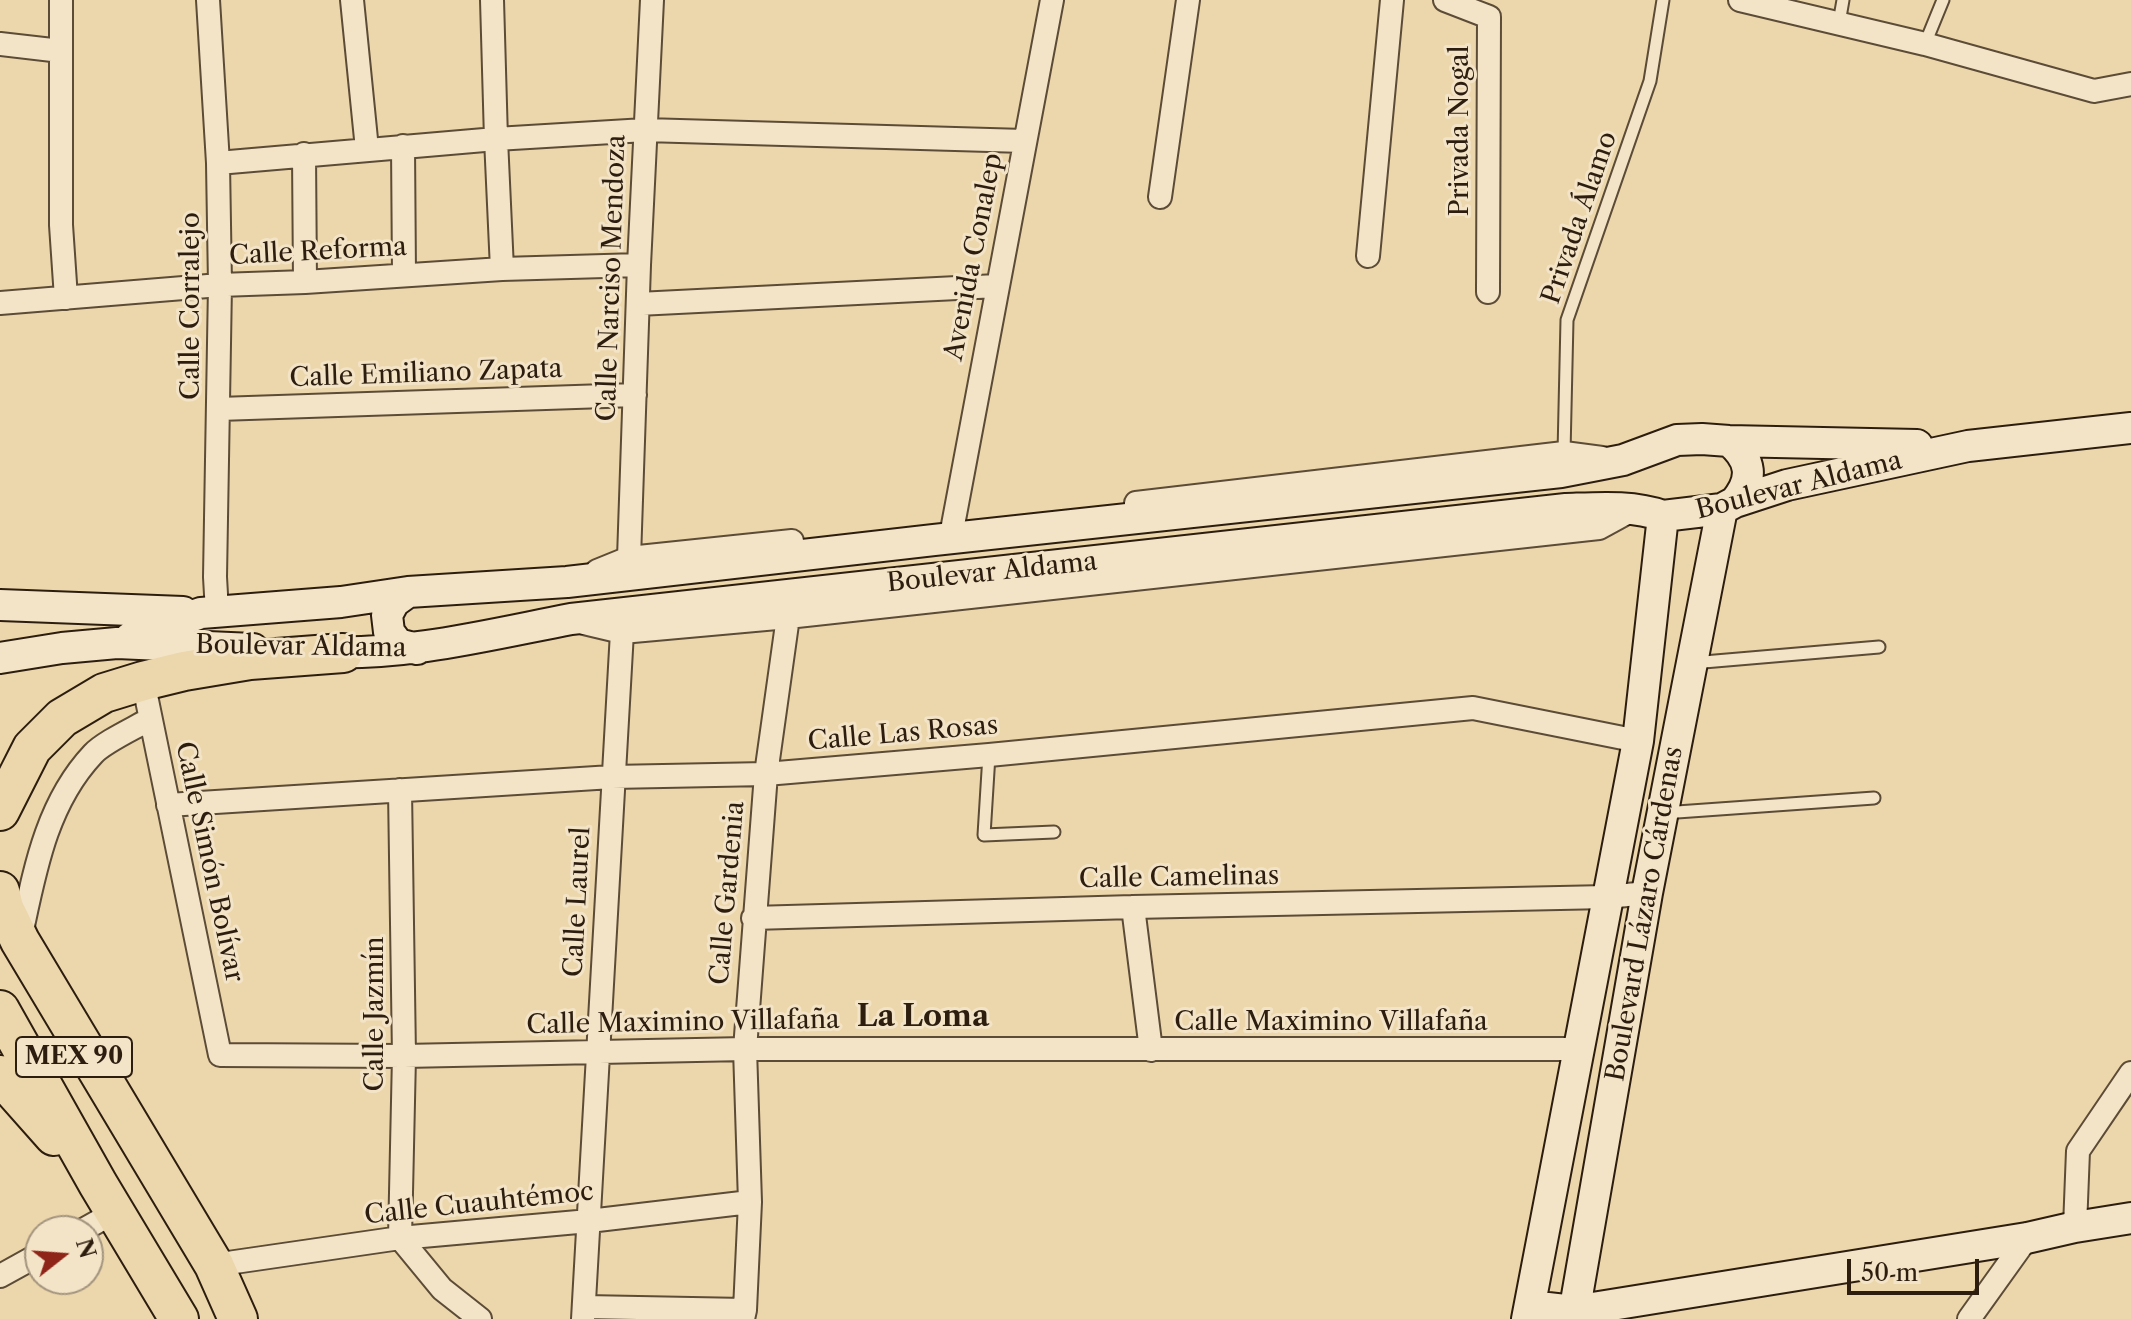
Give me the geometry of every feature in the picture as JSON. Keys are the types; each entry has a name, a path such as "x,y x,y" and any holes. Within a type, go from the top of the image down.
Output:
{"highway":[{"path":"0,811 32,748 62,718 104,693 184,671 250,660 343,653"},
{"path":"0,891 10,937 214,1265 238,1319"},
{"name":"MEX 90","path":"10,937 226,1319"},
{"name":"MEX 90","path":"0,1010 106,1198 179,1319"},
{"path":"0,1075 106,1198"}],"street":[{"path":"61,0 61,225 66,298"},
{"name":"Calle Corralejo","path":"208,0 218,163 220,285 215,577 209,612"},
{"path":"352,0 367,149"},
{"path":"492,0 502,269"},
{"name":"Calle Narciso Mendoza","path":"629,558 652,0"},
{"name":"Avenida Conalep","path":"953,525 1052,0"},
{"path":"1160,197 1188,0"},
{"path":"1368,256 1392,0"},
{"name":"Privada Nogal","path":"1445,0 1489,17 1488,292"},
{"path":"1740,0 1925,44 2094,91 2131,84"},
{"path":"0,44 61,51"},
{"path":"218,163 403,146 645,130 1024,141"},
{"path":"403,146 404,275"},
{"path":"304,154 305,282"},
{"name":"Calle Reforma","path":"0,303 220,285 502,269 639,265"},
{"path":"638,304 997,286"},
{"name":"Calle Emiliano Zapata","path":"219,409 635,395"},
{"path":"1968,446 2131,428"},
{"name":"Boulevar Aldama","path":"117,643 209,612 341,602 408,592 567,582 1561,472 1636,456 1677,440 1968,446"},
{"path":"1728,506 1744,491 1748,477 1747,463 1740,450 1729,441"},
{"name":"Boulevar Aldama","path":"117,643 343,653 417,649 571,619 1550,510 1607,507 1650,513 1728,506 1787,485 1968,446"},
{"name":"Boulevar Aldama","path":"567,582 629,558 953,525 1564,453 1636,456"},
{"path":"1636,456 1629,477 1630,493 1650,513"},
{"name":"Boulevard Lázaro Cárdenas","path":"1574,1315 1647,893 1692,663 1728,506"},
{"path":"571,619 622,632 788,617 1599,528 1650,513"},
{"name":"Boulevard Lázaro Cárdenas","path":"1529,1313 1638,741 1650,513"},
{"path":"450,589 464,597 470,607 467,631 457,640"},
{"path":"408,592 394,602 387,615 389,632 398,644 417,649"},
{"path":"0,605 209,612"},
{"name":"Calle Gardenia","path":"744,1314 750,1202 745,1049 753,918 766,774 788,617"},
{"name":"Calle Laurel","path":"584,1313 622,632"},
{"path":"0,658 117,643"},
{"name":"Calle Simón Bolívar","path":"143,681 220,1055"},
{"name":"Calle Las Rosas","path":"168,805 612,777 766,774 1473,708 1638,741"},
{"path":"10,937 59,800 94,752 150,719"},
{"name":"Calle Jazmín","path":"400,790 404,1056 400,1238"},
{"path":"1628,792 1664,806"},
{"name":"Calle Camelinas","path":"753,918 1607,897 1647,893"},
{"path":"1133,907 1151,1050"},
{"name":"Calle Maximino Villafaña","path":"220,1055 404,1056 745,1049 1577,1049"},
{"path":"2075,1227 2078,1151 2131,1073"},
{"path":"93,1215 106,1198"},
{"name":"Calle Cuauhtémoc","path":"214,1265 400,1238 589,1221 750,1202"},
{"path":"1529,1313 1574,1315 2131,1218"},
{"path":"400,1238 442,1289 480,1319"},
{"path":"1969,1319 2027,1238"},
{"path":"0,1276 24,1263"},
{"path":"584,1313 744,1314"}],"lane":[{"name":"Privada Álamo","path":"1564,453 1567,320 1650,81 1663,0"},
{"path":"1839,23 1843,0"},
{"path":"1925,44 1943,0"},
{"path":"1692,663 1879,647"},
{"path":"989,755 984,835 1054,832"},
{"path":"1664,806 1874,798"}],"district":[{"name":"La Loma","path":"923,1017"}]}
